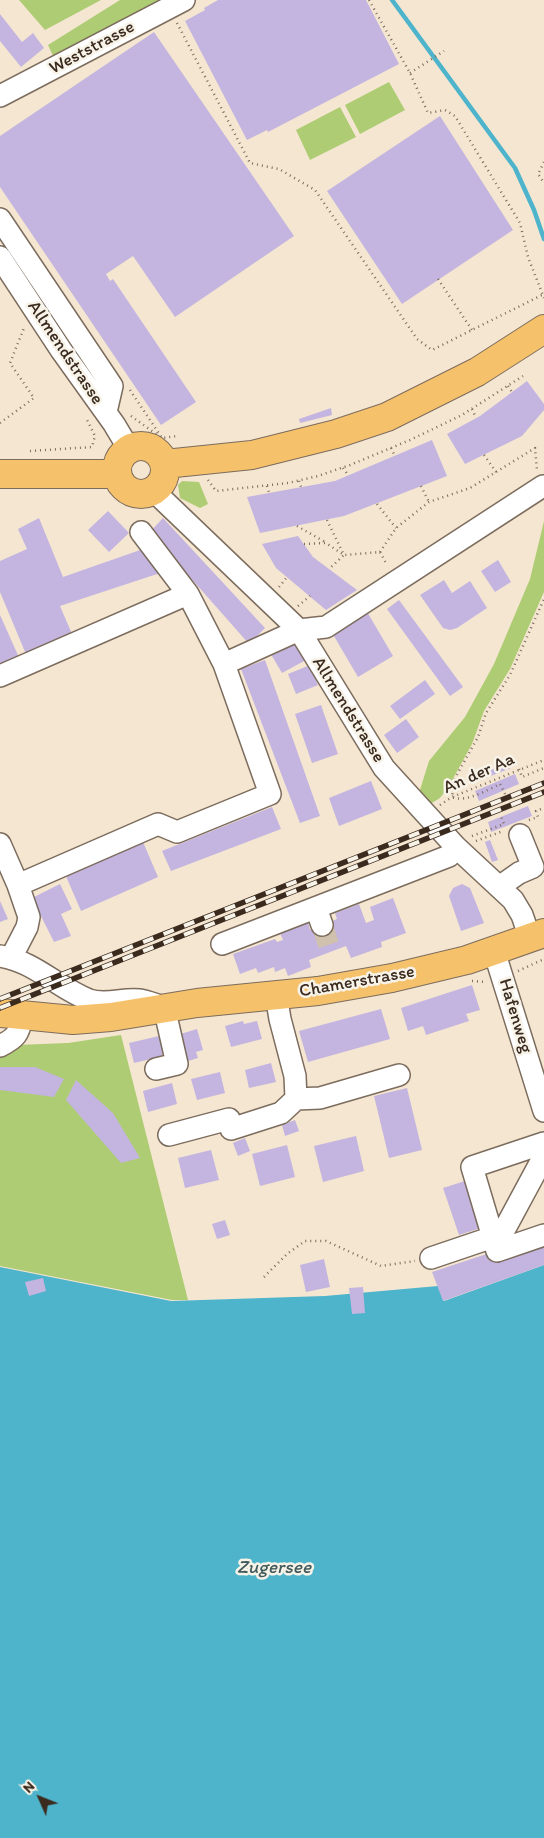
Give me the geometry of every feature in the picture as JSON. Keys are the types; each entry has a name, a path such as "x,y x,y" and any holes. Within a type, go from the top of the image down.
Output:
{"main road":[{"path":"163,451 166,469 163,480 156,489 142,494 129,491 119,481 117,474 119,460 129,449 135,446 147,446 158,452 163,451 252,455 336,434 387,417 477,372 544,329"},
{"path":"0,474 117,474"},
{"name":"Chamerstrasse","path":"11,1015 73,1020 318,991 392,978 467,960 494,951 539,944"}],"street":[{"name":"Weststrasse","path":"0,96 177,4"},
{"path":"0,219 112,386 106,412"},
{"name":"Allmendstrasse","path":"0,257 61,350 106,412 129,449"},
{"path":"224,664 299,630 326,627 541,488"},
{"name":"Allmendstrasse","path":"156,489 160,496 299,630 384,768 427,814 464,842 499,887 513,900 539,944"},
{"path":"18,885 158,824 177,832 270,794 224,664 188,594 141,532"},
{"path":"0,676 188,594"},
{"path":"499,887 519,873 533,867 520,835"},
{"path":"222,944 319,916 449,856 464,842"},
{"path":"0,844 18,885 29,917 27,927 5,957"},
{"name":"Hafenweg","path":"494,951 544,1111"},
{"name":"Chamerstrasse","path":"5,957 32,966 88,1000 99,1003 138,1000 164,1008"},
{"path":"276,995 280,1019 295,1076 296,1099"},
{"path":"156,1069 177,1064 164,1008"},
{"path":"0,1046 11,1040 18,1032 11,1015"},
{"path":"169,1135 229,1118 232,1129 281,1113 296,1099 320,1098 399,1076"},
{"path":"544,1143 472,1167 497,1251 544,1235"},
{"path":"431,1258 502,1234 544,1156"}],"path":[{"path":"177,4 250,163 278,169 316,190 417,338 432,350 543,296 528,257 520,223 455,116 445,110 428,112 410,73 369,0"},
{"path":"410,73 444,52"},
{"path":"544,162 538,174 544,183"},
{"path":"438,279 472,330"},
{"path":"0,423 34,398 10,363 25,327 30,334"},
{"path":"206,478 216,491 299,481 344,468 462,416 523,376"},
{"path":"508,386 512,392"},
{"path":"472,409 476,418"},
{"path":"28,451 92,447 95,436 82,412"},
{"path":"128,414 163,451"},
{"path":"391,448 395,456"},
{"path":"380,552 396,528 429,502 470,488 535,448 541,488"},
{"path":"484,455 496,472"},
{"path":"344,468 348,475"},
{"path":"299,481 301,487"},
{"path":"267,486 269,492"},
{"path":"421,486 429,502"},
{"path":"377,504 396,528"},
{"path":"327,520 344,555"},
{"path":"297,526 344,555"},
{"path":"304,544 326,543"},
{"path":"380,552 395,582"},
{"path":"329,569 344,555 380,552"},
{"path":"505,794 500,784 466,798 458,800 452,797 455,778 478,737 486,713 510,675 544,599"},
{"name":"An der Aa","path":"427,814 452,797 544,760"},
{"path":"519,769 522,777 544,768"},
{"path":"464,842 504,824 500,814"},
{"path":"503,978 539,944"},
{"path":"264,1277 287,1254 306,1241 326,1241 381,1266 431,1258"}],"green space":[{"path":"19,0 101,0 45,30"},
{"path":"120,0 168,0 54,58 48,45"},
{"path":"389,82 405,110 360,134 345,105"},
{"path":"340,107 356,137 310,160 296,130"},
{"path":"182,481 199,482 208,504 200,508 180,498 178,485"},
{"path":"544,521 544,592 510,669 484,711 472,744 449,786 440,798 430,804 419,793 429,761 465,717 494,664 530,579"},
{"path":"121,1035 188,1300 172,1300 0,1266 0,1053 16,1045 68,1043"}],"water":[{"name":"Zugersee","path":"544,1265 544,1838 0,1838 0,1267 171,1301 325,1296 438,1286 444,1301"}],"building":[{"path":"218,0 366,0 399,64 268,132 267,130 247,140 185,21"},
{"path":"0,14 22,42 33,33 44,48 21,67 0,41"},
{"path":"154,32 294,236 175,317 133,256 106,274 110,281 113,279 196,402 161,425 0,187 0,136"},
{"path":"440,116 513,230 402,304 327,191"},
{"path":"527,381 544,404 544,410 522,436 465,464 447,434 480,416"},
{"path":"331,408 332,415 300,423 299,419"},
{"path":"432,440 447,476 344,516 260,533 247,497 335,481"},
{"path":"108,511 129,533 109,552 88,530"},
{"path":"39,518 63,577 143,549 149,533 163,518 265,628 249,644 181,567 60,606 75,641 28,659 0,592 0,561 27,549 18,529"},
{"path":"298,536 313,557 357,590 326,610 276,568 262,544"},
{"path":"498,560 511,582 495,592 481,571"},
{"path":"444,580 452,593 470,581 487,608 457,628 450,630 443,628 420,595"},
{"path":"399,600 463,687 450,696 387,609"},
{"path":"366,610 393,656 358,677 331,631"},
{"path":"0,615 21,662 0,671"},
{"path":"293,638 306,660 282,673 269,651"},
{"path":"265,660 320,816 300,823 241,669"},
{"path":"310,665 318,685 296,694 288,674"},
{"path":"425,680 435,694 400,719 390,706"},
{"path":"321,705 338,754 312,763 295,714"},
{"path":"406,719 419,737 397,753 384,735"},
{"path":"508,763 511,768 473,783 471,778"},
{"path":"515,774 519,784 479,801 475,791"},
{"path":"371,781 382,809 339,826 329,798"},
{"path":"528,806 532,816 491,832 488,822"},
{"path":"272,807 281,829 171,871 162,851"},
{"path":"140,835 158,877 81,911 62,867"},
{"path":"490,840 498,860 492,862 485,842"},
{"path":"60,884 72,909 61,914 71,936 54,942 32,898"},
{"path":"462,884 470,888 484,923 461,931 449,896 453,888"},
{"path":"393,898 406,933 381,942 382,947 351,958 346,946 309,960 311,967 288,976 285,968 275,972 274,967 258,973 256,968 240,974 233,954 275,939 277,942 283,940 280,933 308,922 310,930 337,919 335,913 359,904 366,923 374,920 370,907"},
{"path":"0,901 8,919 0,922"},
{"path":"472,985 480,1010 466,1014 469,1021 426,1035 423,1026 408,1031 401,1008"},
{"path":"381,1009 390,1039 308,1062 299,1031"},
{"path":"243,1021 244,1024 257,1021 262,1039 231,1047 225,1026"},
{"path":"197,1029 203,1050 196,1052 198,1058 185,1062 177,1035"},
{"path":"159,1036 164,1056 134,1063 129,1043"},
{"path":"271,1063 276,1082 249,1088 245,1070"},
{"path":"0,1067 35,1067 64,1079 54,1097 0,1090"},
{"path":"220,1072 225,1093 197,1100 191,1079"},
{"path":"76,1080 113,1113 140,1158 121,1163 66,1100"},
{"path":"172,1083 177,1104 148,1112 143,1091"},
{"path":"407,1088 422,1150 389,1158 374,1096"},
{"path":"295,1120 299,1131 285,1136 282,1125"},
{"path":"356,1136 364,1171 323,1182 314,1146"},
{"path":"245,1138 250,1151 238,1156 233,1143"},
{"path":"287,1145 295,1177 260,1186 252,1154"},
{"path":"211,1150 219,1180 185,1188 178,1158"},
{"path":"468,1180 484,1227 459,1235 443,1188"},
{"path":"225,1220 230,1235 217,1239 212,1224"},
{"path":"544,1235 544,1265 443,1301 432,1272"},
{"path":"324,1259 330,1287 306,1292 300,1265"},
{"path":"43,1278 46,1291 29,1296 25,1282"},
{"path":"363,1287 365,1313 352,1314 349,1288"}],"waterway":[{"path":"392,0 515,168 534,210 544,239"}],"tunnel":[{"path":"322,925 331,952"}],"railway":[{"path":"0,999 544,783"},
{"path":"0,1008 544,792"}]}
